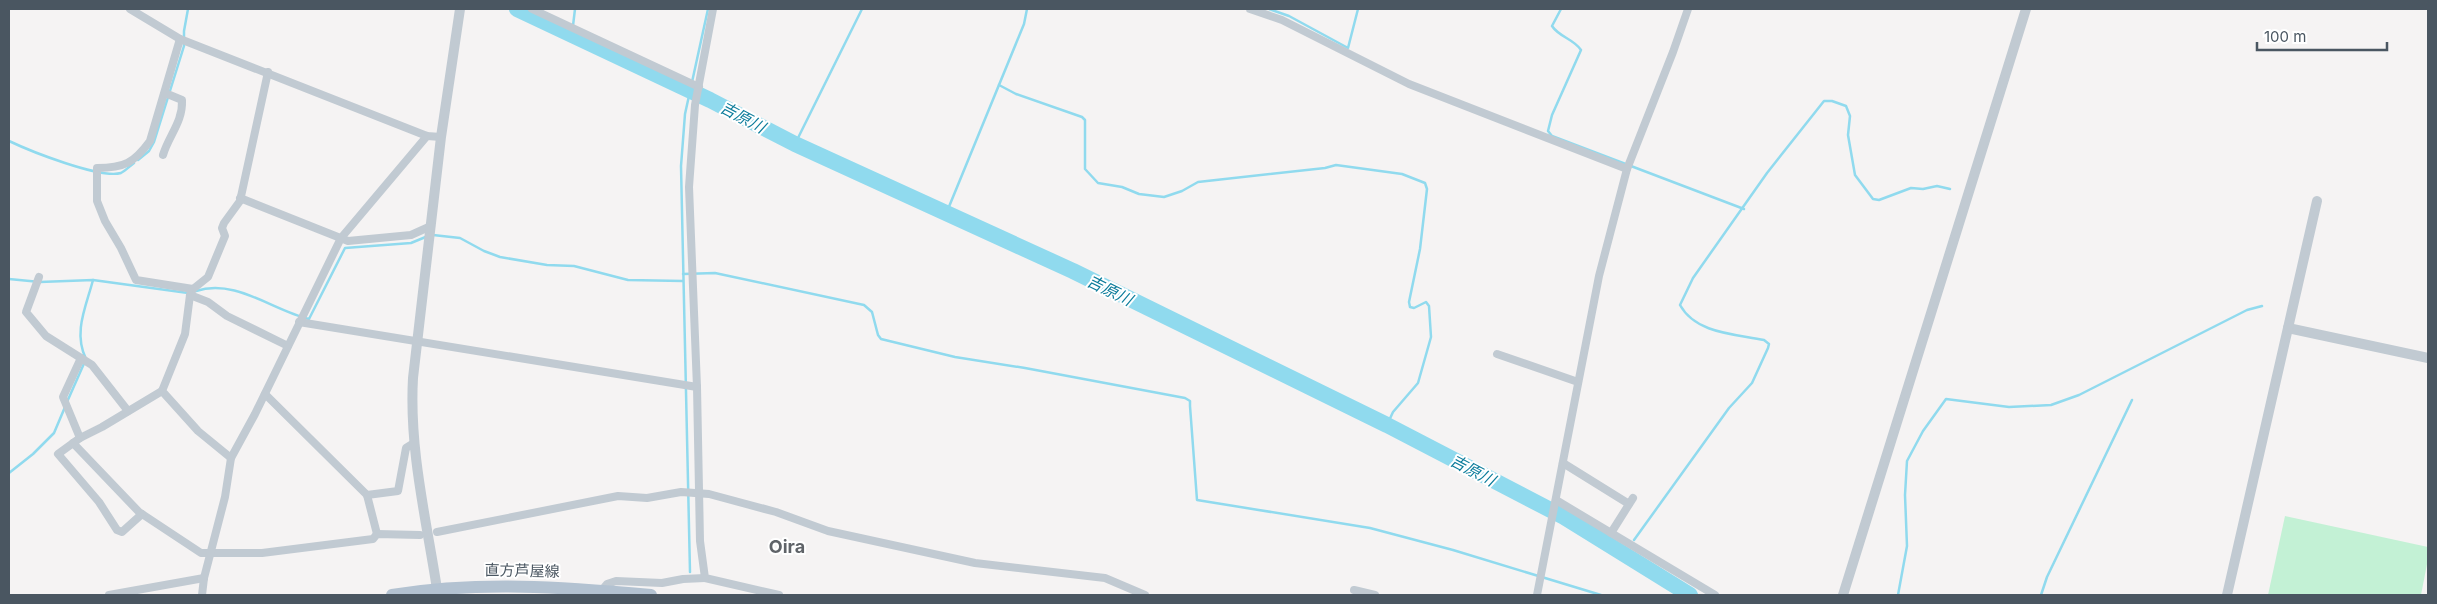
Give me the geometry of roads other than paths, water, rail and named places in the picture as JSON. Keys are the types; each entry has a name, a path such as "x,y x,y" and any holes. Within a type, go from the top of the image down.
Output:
{"main road":[{"name":"直方芦屋線","path":"392,595 437,588 511,585 652,595"}],"street":[{"path":"130,9 180,38 427,136 442,136"},
{"path":"437,588 414,443 411,411 417,341 431,226 460,9"},
{"path":"532,9 699,87"},
{"path":"705,578 700,540 698,492 697,387 689,187 696,106 713,9"},
{"path":"1250,9 1282,20 1409,84 1627,169"},
{"path":"1537,595 1598,276 1627,169 1674,52 1688,9"},
{"path":"1843,595 2026,9"},
{"path":"180,38 150,141 141,154 119,168 97,168 97,201 104,221 121,248 136,280 192,292 227,316 288,346"},
{"path":"142,514 122,532 117,530 98,502 58,454 80,438 162,391 185,334 192,292 208,277 225,236 222,228 224,223 240,198 268,72"},
{"path":"163,154 179,124 182,110 182,100 165,93"},
{"path":"202,595 204,578 225,497 231,458 341,238 427,136"},
{"path":"240,198 348,241 411,235 431,226"},
{"path":"2227,595 2317,201"},
{"path":"39,278 26,312 46,336 92,365 128,411"},
{"path":"299,322 697,387"},
{"path":"2288,328 2428,358"},
{"path":"1498,354 1578,382"},
{"path":"80,438 63,397 81,358"},
{"path":"162,391 198,431 231,458"},
{"path":"264,394 367,495 377,534"},
{"path":"73,443 142,514 201,553 262,553 373,539 377,534"},
{"path":"367,495 398,491 406,448 414,443"},
{"path":"1563,463 1631,501 1611,533"},
{"path":"437,532 618,496 647,498 681,492 698,492 776,512 828,531 975,563 1105,578 1145,595"},
{"path":"1556,500 1715,595"},
{"path":"377,534 420,535"},
{"path":"109,595 204,578"},
{"path":"602,590 607,584 616,582 662,583 683,579 705,578 779,595"},
{"path":"1354,590 1375,595"}],"waterway":[{"path":"138,160 149,151 154,142 184,46 184,31 188,9"},
{"name":"吉原川","path":"517,9 710,100 795,144 1073,271 1387,425 1564,517 1690,595"},
{"path":"572,34 575,9"},
{"path":"690,572 681,166 685,114 708,9"},
{"path":"795,144 862,9"},
{"path":"946,214 1024,24 1027,9"},
{"path":"1269,9 1289,16 1348,48 1358,9"},
{"path":"1561,9 1552,26 1581,50 1552,115 1548,131 1552,136 1744,209"},
{"path":"999,85 1016,94 1082,117 1085,120 1085,169 1098,183 1122,187 1139,194 1164,197 1182,191 1198,182 1325,168 1336,165 1402,174 1425,183 1427,189 1420,249 1409,302 1410,307 1414,308 1426,302 1429,306 1431,337 1418,383 1393,412 1387,425"},
{"path":"1634,540 1729,408 1752,383 1769,344 1764,340 1729,334 1706,327 1687,315 1680,305 1693,278 1767,173 1824,101 1832,101 1846,106 1850,116 1848,135 1855,175 1873,199 1879,200 1911,188 1923,189 1937,186 1950,189"},
{"path":"9,141 65,163 98,172 121,173 134,163"},
{"path":"433,235 460,238 500,257 547,265 574,266 628,280 683,281"},
{"path":"196,291 211,288 239,292 309,319 345,248 411,243 428,236"},
{"path":"683,274 715,273 864,305 872,312 878,335 881,339 955,357 1185,398 1190,401 1197,500 1370,528 1453,550 1601,595"},
{"path":"9,279 40,282 93,280 188,293"},
{"path":"67,402 86,359 82,349 81,329 84,310 93,280"},
{"path":"1898,595 1907,546 1905,495 1907,461 1923,431 1946,399 2009,407 2051,405 2079,395 2247,310 2262,306"},
{"path":"2041,595 2047,577 2132,400"},
{"path":"9,473 33,454 54,433 65,407"}],"district":[{"name":"Oira","path":"787,547"}]}
